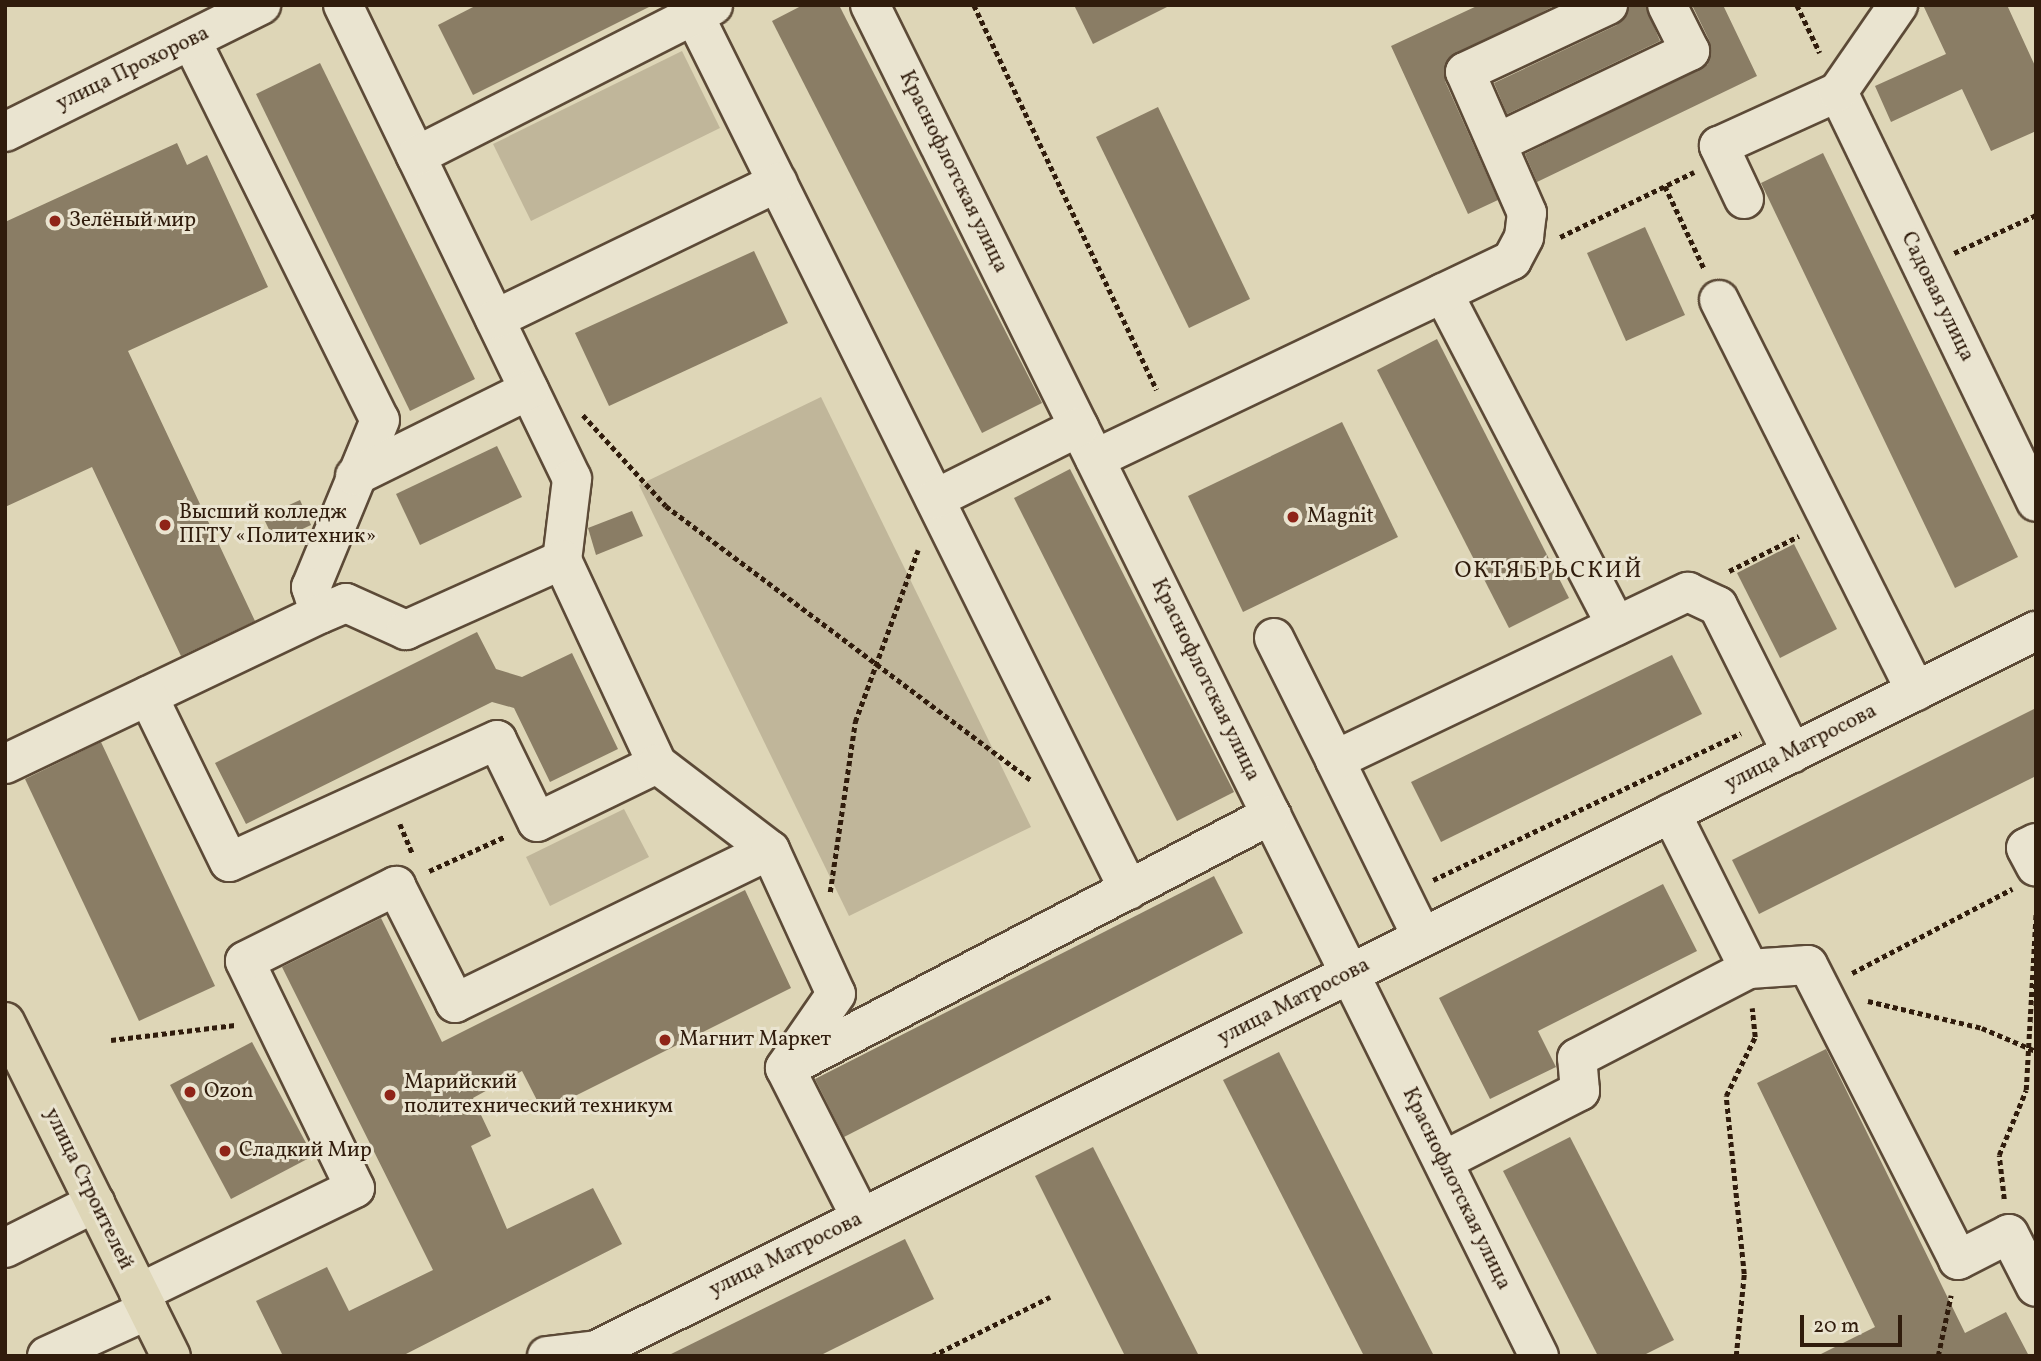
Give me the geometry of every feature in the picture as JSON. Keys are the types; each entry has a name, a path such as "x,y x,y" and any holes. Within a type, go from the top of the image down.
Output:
{"main road":[{"name":"улица Строителей","path":"5,1023 171,1356"}],"street":[{"name":"улица Прохорова","path":"5,132 261,5"},
{"path":"343,5 572,479 562,560 657,764 770,850 836,994 785,1068"},
{"name":"Краснофлотская улица","path":"870,5 1539,1356"},
{"path":"935,499 1087,443 1172,422 1512,260 1524,237 1527,213 1465,72 1608,5"},
{"path":"1496,143 1690,51 1667,5"},
{"path":"1744,199 1718,146 1838,92 1898,5"},
{"path":"416,156 704,10 778,182 1129,890"},
{"path":"191,40 380,420 311,587 320,614"},
{"name":"Садовая улица","path":"1838,92 2036,502"},
{"path":"495,319 778,182"},
{"path":"1443,293 1616,626"},
{"path":"1719,300 1916,691"},
{"path":"355,476 529,390"},
{"path":"5,764 346,603 406,631 562,560"},
{"path":"1335,760 1688,592 1718,606 1792,753"},
{"name":"улица Матросова","path":"547,1356 640,1343 861,1218 2036,631"},
{"path":"1274,638 1422,937"},
{"path":"148,696 229,862 497,740 537,822 657,764"},
{"path":"1671,813 1749,969"},
{"path":"785,1068 1272,815"},
{"path":"2030,875 2026,848 2036,843"},
{"path":"47,1356 355,1188 245,961 409,880 455,1003 770,850"},
{"path":"1443,1161 1580,1091 1577,1058 1749,969 1808,965 1958,1260 2009,1234 2036,1287"},
{"path":"785,1068 861,1218"},
{"path":"5,1248 95,1203"}],"path":[{"path":"974,5 1172,422"},
{"path":"1797,5 1838,92"},
{"path":"1512,260 1724,158"},
{"path":"1665,186 1719,300"},
{"path":"1923,268 2036,215"},
{"path":"576,407 666,506 879,662 1038,785"},
{"path":"820,959 855,722 879,662 935,499"},
{"path":"1688,592 1830,520"},
{"path":"1401,895 1774,717"},
{"path":"385,791 409,880 537,822"},
{"path":"1820,989 2030,875"},
{"path":"2009,1234 1999,1155 2026,1090 2036,912"},
{"path":"1736,1356 1744,1274 1726,1096 1755,1037 1749,969"},
{"path":"1820,989 1982,1028 2028,1045 2036,1051"},
{"path":"111,1040 274,1020"},
{"path":"1938,1356 1958,1260"},
{"path":"932,1356 1050,1297"}],"shaded area":[{"path":"682,51 720,128 531,221 493,144"},
{"path":"821,397 1031,827 849,916 639,485"},
{"path":"624,809 649,857 550,906 526,857"}],"building":[{"path":"477,5 653,5 473,95 438,25"},
{"path":"803,5 839,5 1042,403 982,433 772,21"},
{"path":"1074,5 1171,5 1093,44"},
{"path":"1479,5 1556,5 1447,60 1445,81 1498,200 1468,214 1391,46"},
{"path":"1630,5 1645,5 1660,41 1507,114 1494,83 1617,25"},
{"path":"1692,5 1723,5 1757,76 1537,182 1525,154 1708,64 1710,42"},
{"path":"1923,5 2007,5 2036,68 2036,131 1991,151 1962,89 1891,122 1875,86 1946,54"},
{"path":"320,63 475,379 410,411 256,94"},
{"path":"1158,107 1250,299 1189,328 1096,137"},
{"path":"177,143 187,165 207,155 268,287 128,351 255,621 181,656 92,467 5,507 5,222"},
{"path":"1823,153 2018,557 1955,588 1761,183"},
{"path":"1645,227 1685,315 1626,341 1587,253"},
{"path":"754,251 788,323 609,406 575,333"},
{"path":"1437,339 1569,598 1509,628 1377,370"},
{"name":"Magnit","path":"1342,422 1398,537 1243,612 1188,496"},
{"path":"497,446 522,497 420,545 396,494"},
{"path":"1070,469 1234,792 1177,821 1014,498"},
{"path":"300,500 311,525 275,542 263,517"},
{"path":"632,511 643,536 596,555 588,528"},
{"path":"1794,544 1837,629 1780,658 1737,573"},
{"path":"477,632 496,669 522,677 572,653 618,749 550,782 514,708 492,702 246,824 215,763"},
{"path":"1672,655 1702,714 1441,842 1411,782"},
{"path":"2036,708 2036,776 1759,914 1732,860"},
{"path":"101,742 215,986 139,1021 25,779"},
{"path":"1214,876 1243,933 844,1137 815,1079"},
{"path":"1663,884 1697,951 1538,1031 1556,1067 1490,1099 1439,998"},
{"path":"745,890 791,988 543,1112 522,1071 473,1098 491,1136 471,1146 507,1229 593,1188 622,1244 402,1356 283,1356 256,1301 327,1267 349,1311 433,1270 282,967 381,918 442,1042"},
{"path":"252,1042 313,1156 231,1199 170,1085"},
{"path":"1826,1049 1965,1333 2006,1312 2029,1356 1817,1356 1875,1327 1757,1083"},
{"path":"1279,1052 1434,1356 1364,1356 1223,1080"},
{"path":"1570,1137 1674,1340 1642,1356 1598,1356 1503,1171"},
{"path":"1093,1147 1199,1356 1125,1356 1035,1176"},
{"path":"905,1239 934,1299 819,1356 667,1356"}],"place":[{"name":"Зелёный мир","path":"55,221"},
{"name":"Magnit","path":"1293,517"},
{"name":"Высший колледж ПГТУ «Политехник»","path":"165,525"},
{"name":"Магнит Маркет","path":"665,1040"},
{"name":"Ozon","path":"190,1092"},
{"name":"Марийский политехнический техникум","path":"390,1095"},
{"name":"Сладкий Мир","path":"225,1151"}],"district":[{"name":"ОКТЯБРЬСКИЙ","path":"1549,571"}]}
